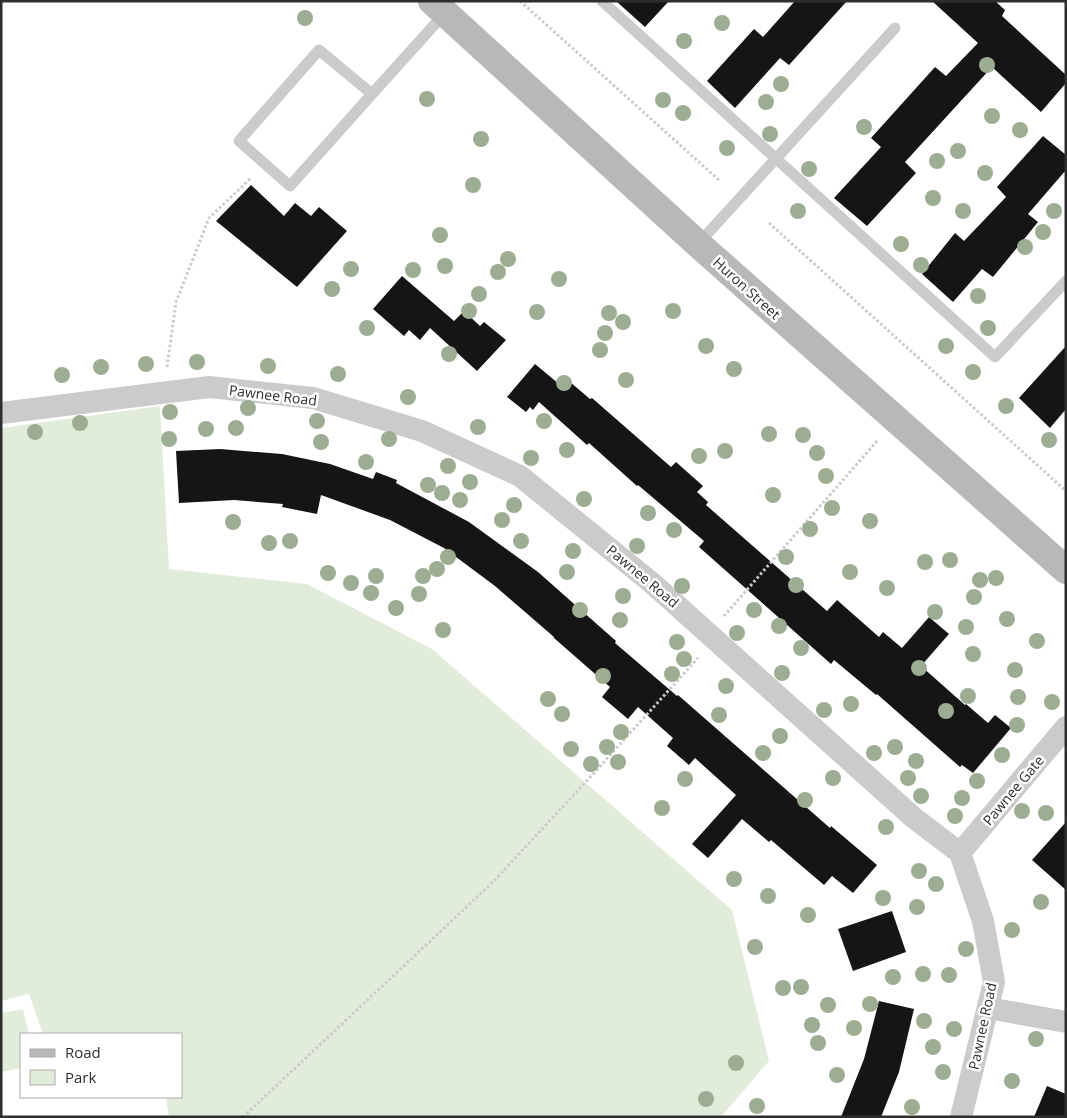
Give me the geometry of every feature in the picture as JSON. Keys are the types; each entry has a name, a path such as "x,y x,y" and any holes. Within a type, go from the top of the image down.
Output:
{"main road":[{"name":"Huron Street","path":"439,7 698,244 1066,570"}],"street":[{"name":"Pawnee Road","path":"1,413 209,388 312,398 422,431 520,476 652,583 914,818 960,853 983,921 994,982 961,1117"},
{"name":"Pawnee Gate","path":"960,853 1066,727"},
{"path":"988,1008 1066,1022"}],"lane":[{"path":"602,1 995,357 1066,281"},
{"path":"372,94 319,50 239,141 290,186 372,94 439,7"},
{"path":"698,244 895,28"}],"path":[{"path":"520,1 720,181"},
{"path":"166,370 176,302 210,218 251,178"},
{"path":"770,223 1066,491"},
{"path":"722,619 881,436"},
{"path":"243,1117 493,882 698,658"}],"green space":[{"path":"160,406 169,569 307,584 432,649 732,910 769,1061 721,1117 169,1117 166,1098 182,1098 182,1033 43,1033 29,994 1,1001 1,428"},
{"path":"23,1009 29,1033 20,1033 20,1068 1,1072 1,1013"}],"building":[{"path":"616,1 669,1 645,27"},
{"path":"795,1 847,1 789,65 780,58 735,108 707,81 754,29 763,37"},
{"path":"932,1 995,1 1005,10 1002,16 1066,75 1066,83 1041,112 992,67 905,162 916,173 867,226 834,198 881,147 871,138 935,67 946,76 978,43"},
{"path":"1043,136 1066,155 1066,170 1028,214 1038,222 993,277 982,269 953,302 922,274 955,233 964,241 1006,197 997,187"},
{"path":"251,185 284,216 295,203 311,216 319,207 347,231 297,287 216,221"},
{"path":"402,276 454,321 464,311 480,326 484,322 506,340 477,371 430,328 420,340 409,330 404,336 373,309"},
{"path":"1066,346 1066,409 1050,428 1019,398"},
{"path":"535,364 565,389 570,382 590,399 592,398 671,467 676,462 703,486 697,492 708,502 706,505 827,611 837,600 879,637 883,632 902,648 929,617 949,634 921,666 988,723 995,715 1011,728 973,773 962,765 960,767 877,694 834,660 831,664 699,547 704,541 637,486 589,443 587,445 539,402 533,410 530,407 526,412 507,397"},
{"path":"220,449 282,454 330,464 373,479 376,472 397,480 396,483 469,522 538,572 616,641 615,643 678,695 830,828 831,826 877,865 853,893 832,876 824,885 771,840 769,842 742,819 708,858 692,844 736,795 695,758 689,765 667,746 673,738 638,707 628,719 602,697 610,687 495,586 444,548 390,520 321,495 317,514 282,507 283,504 234,500 179,503 176,451"},
{"path":"1066,822 1066,890 1032,860"},
{"path":"892,911 906,952 853,971 838,929"},
{"path":"879,1001 914,1009 899,1072 881,1117 841,1117 864,1059"},
{"path":"1047,1086 1066,1094 1066,1117 1034,1117"}]}
